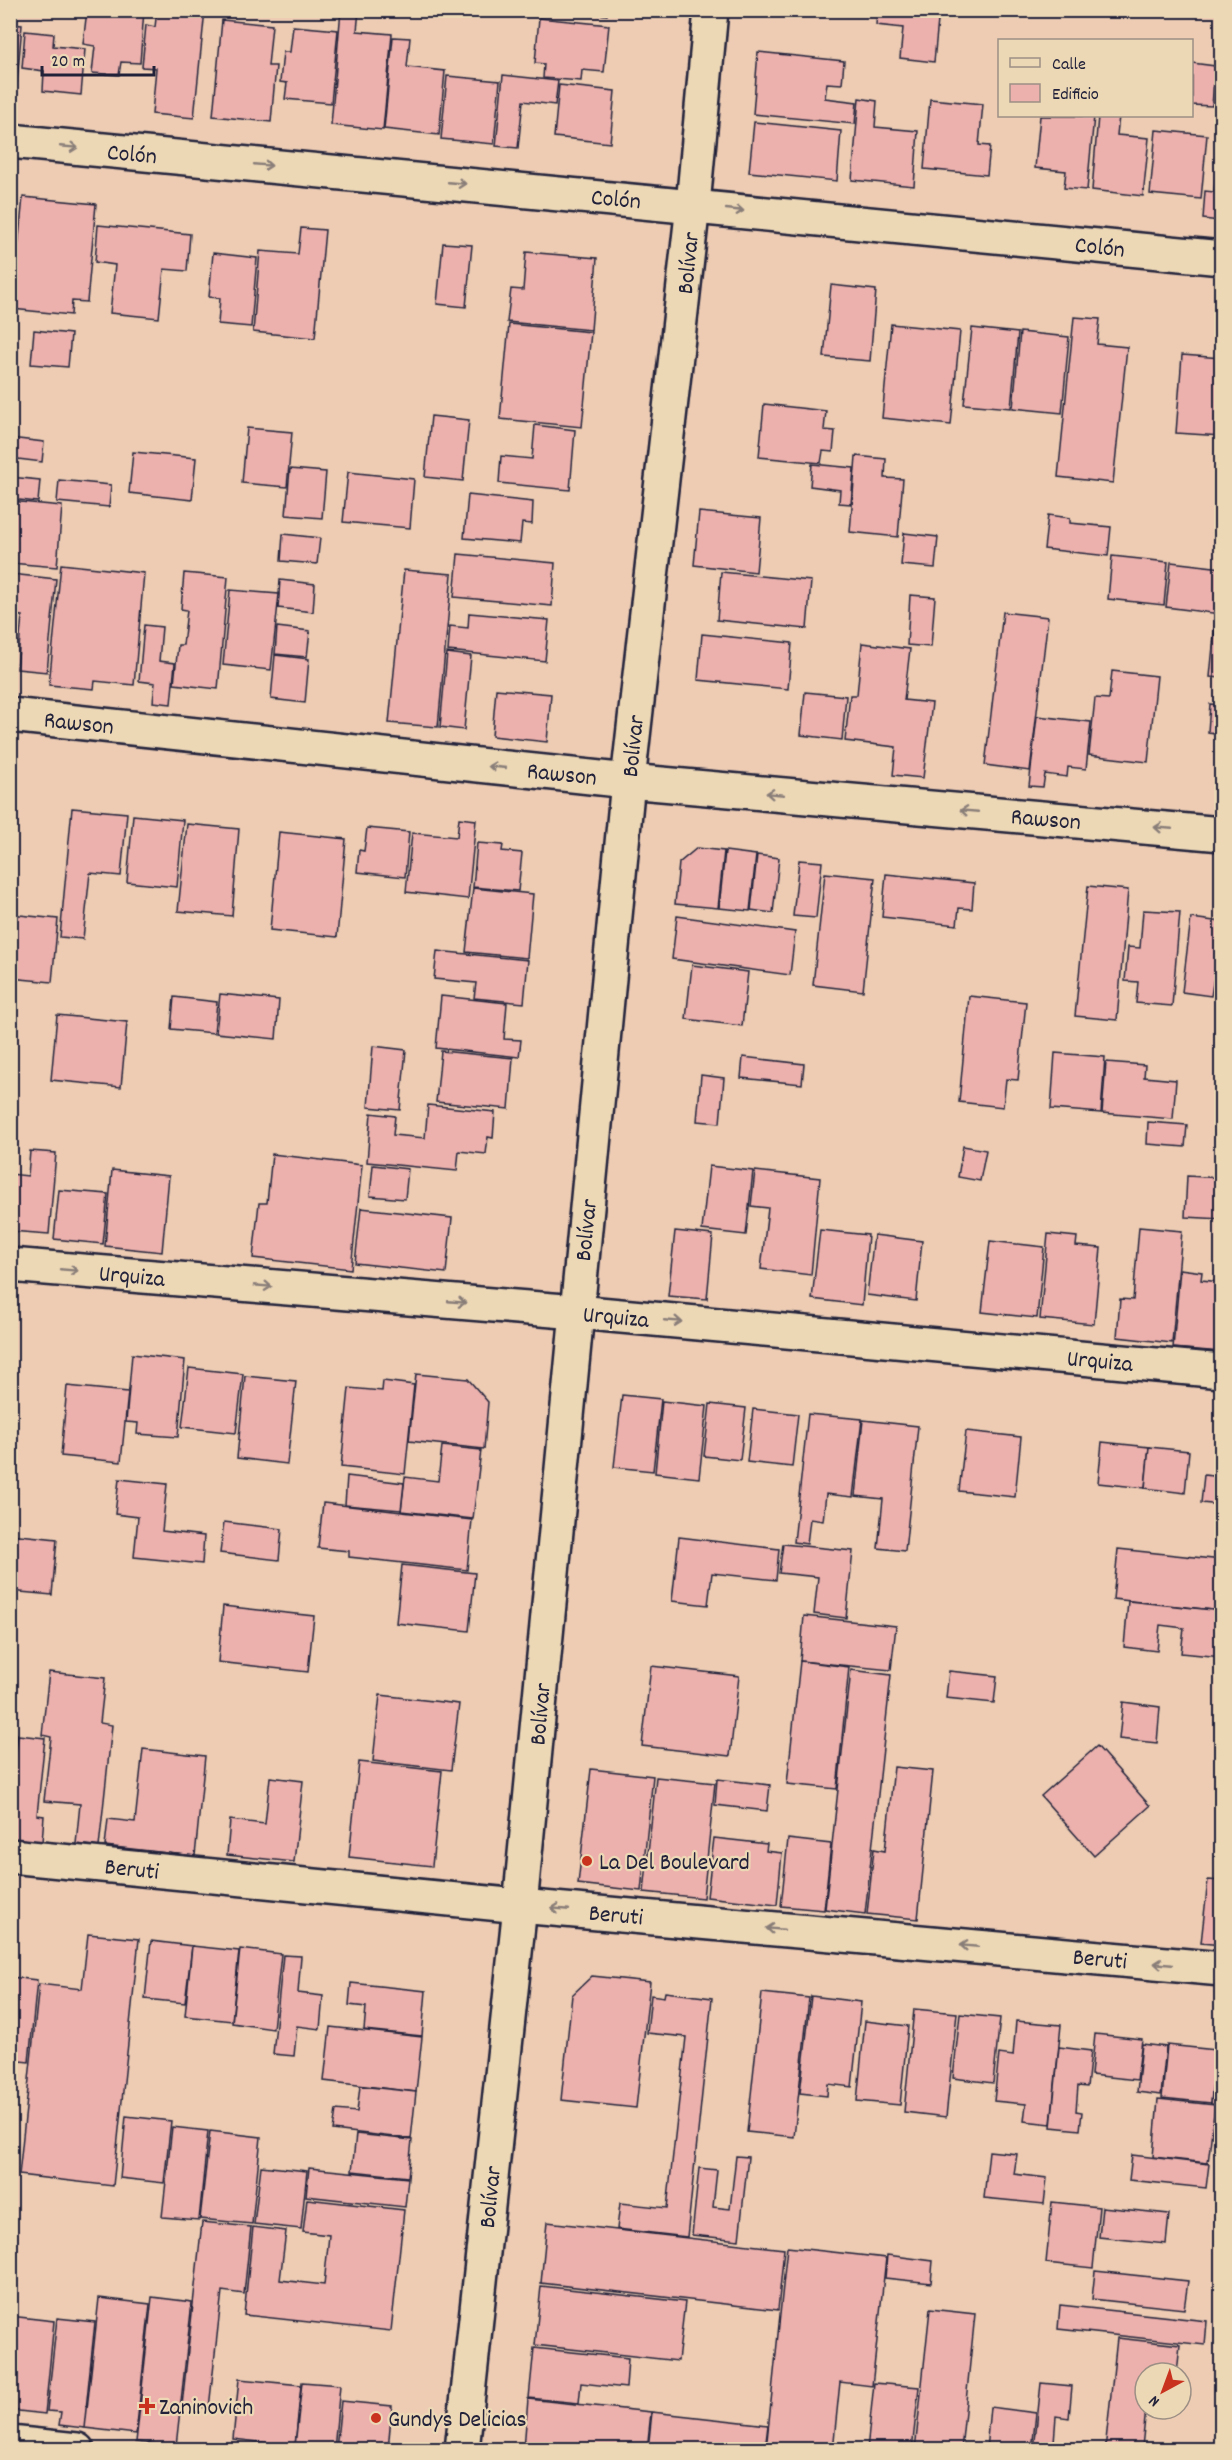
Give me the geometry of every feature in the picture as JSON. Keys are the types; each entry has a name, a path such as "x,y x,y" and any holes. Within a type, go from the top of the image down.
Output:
{"street":[{"name":"Bolívar","path":"462,2450 520,1906 628,781 693,206 711,10"},
{"name":"Colón","path":"10,141 1221,258"},
{"name":"Rawson","path":"10,715 628,781 1221,834"},
{"name":"Urquiza","path":"10,1265 577,1312 1221,1371"},
{"name":"Beruti","path":"10,1856 520,1906 1221,1969"},
{"path":"10,2443 77,2450"}],"building":[{"path":"87,10 144,10 140,63 121,62 119,75 92,73 95,46 83,44"},
{"path":"157,10 205,10 194,118 152,114 156,68 142,67 146,25 155,27"},
{"path":"341,10 359,10 357,31 392,34 383,130 331,125"},
{"path":"560,10 608,10 607,15"},
{"path":"877,10 939,10 934,62 900,58 903,28 876,25"},
{"path":"539,18 609,25 604,72 582,70 581,81 543,78 544,64 535,63"},
{"path":"222,20 272,25 268,66 276,66 271,122 213,116"},
{"path":"10,24 22,25 17,82 10,81"},
{"path":"293,26 338,30 331,103 285,99 287,83 280,82 283,52 290,52"},
{"path":"25,31 54,34 53,46 85,49 81,95 43,91 44,71 22,68"},
{"path":"393,37 410,38 407,67 445,71 439,135 384,129"},
{"path":"758,52 844,61 842,84 827,83 825,98 857,102 855,124 753,114"},
{"path":"1193,63 1215,66 1212,106 1193,105"},
{"path":"503,75 558,81 555,105 523,101 518,148 496,146"},
{"path":"447,76 500,81 494,144 441,139"},
{"path":"559,85 615,91 610,143 554,137"},
{"path":"859,98 877,101 875,127 918,131 914,186 852,180"},
{"path":"930,99 983,104 979,145 990,146 987,175 924,169"},
{"path":"1040,117 1094,117 1087,190 1064,188 1066,171 1035,168"},
{"path":"1098,117 1119,117 1117,135 1149,138 1143,196 1092,190"},
{"path":"754,122 841,131 837,181 749,172"},
{"path":"1156,130 1207,135 1201,199 1150,194"},
{"path":"1220,131 1222,131 1222,196 1219,221 1203,219 1205,191 1214,192"},
{"path":"23,197 96,204 87,302 72,301 71,315 12,309"},
{"path":"98,225 190,234 187,271 164,269 159,318 110,313 115,265 95,262"},
{"path":"301,228 325,230 315,338 253,332 260,251 298,254"},
{"path":"443,243 472,245 466,307 437,304"},
{"path":"526,252 597,258 591,330 507,322 511,289 523,290"},
{"path":"213,253 257,258 251,327 218,324 220,298 209,297"},
{"path":"831,285 876,290 870,361 824,357"},
{"path":"1074,317 1100,319 1097,344 1127,347 1113,483 1058,477"},
{"path":"509,324 591,332 582,427 500,419"},
{"path":"891,324 960,331 951,425 882,418"},
{"path":"972,328 1018,333 1011,408 964,404"},
{"path":"34,330 71,334 68,367 31,364"},
{"path":"1020,332 1069,337 1062,413 1013,408"},
{"path":"1182,355 1222,358 1222,436 1176,433"},
{"path":"764,404 826,411 824,430 835,431 833,452 823,451 821,463 759,457"},
{"path":"431,416 469,420 463,481 425,477"},
{"path":"535,425 575,430 570,490 499,483 501,456 532,459"},
{"path":"247,428 292,432 287,487 242,483"},
{"path":"10,438 44,442 42,462 10,458"},
{"path":"133,452 196,458 192,500 129,493"},
{"path":"856,456 886,459 885,478 903,479 898,537 850,532"},
{"path":"812,464 854,468 851,504 839,503 840,490 810,486"},
{"path":"290,469 326,472 322,518 286,515"},
{"path":"348,472 414,479 410,528 343,522"},
{"path":"10,477 40,480 38,502 10,499"},
{"path":"59,480 111,485 109,507 57,502"},
{"path":"468,495 533,502 532,524 522,523 520,543 464,538"},
{"path":"10,501 62,506 57,567 10,563"},
{"path":"699,512 761,518 756,572 694,565"},
{"path":"1048,515 1070,518 1070,523 1111,527 1108,556 1044,549"},
{"path":"904,533 938,537 935,568 901,565"},
{"path":"283,534 320,538 317,564 281,561"},
{"path":"458,554 555,563 552,606 454,597"},
{"path":"1112,556 1168,562 1164,605 1108,599"},
{"path":"1171,562 1222,568 1220,614 1166,607"},
{"path":"61,564 144,573 134,685 95,681 94,689 49,685"},
{"path":"404,570 452,574 438,727 389,723"},
{"path":"721,572 811,581 807,629 717,620"},
{"path":"184,573 228,577 218,689 174,684 178,645 183,645 187,610 181,609"},
{"path":"11,574 56,579 47,672 17,669 22,616 10,615"},
{"path":"280,580 315,584 313,612 278,608"},
{"path":"230,590 279,594 271,670 223,665"},
{"path":"910,595 935,597 931,647 907,645"},
{"path":"1003,612 1048,617 1030,771 985,765"},
{"path":"469,613 549,620 545,661 448,651 450,626 468,628"},
{"path":"1216,615 1222,616 1222,678 1210,677"},
{"path":"144,625 162,627 159,661 175,663 171,704 153,702 155,683 139,681"},
{"path":"277,627 310,631 307,657 275,654"},
{"path":"702,634 792,643 788,689 698,680"},
{"path":"862,643 910,649 904,700 932,703 923,778 893,775 896,747 845,741 850,695 857,695"},
{"path":"447,653 471,656 464,730 440,727"},
{"path":"275,655 309,659 305,703 271,699"},
{"path":"1112,671 1157,676 1148,762 1089,755 1095,698 1109,699"},
{"path":"496,689 551,694 547,742 492,736"},
{"path":"805,692 846,696 842,740 801,735"},
{"path":"1210,704 1222,705 1222,734 1208,732"},
{"path":"1037,716 1091,722 1086,769 1068,767 1067,777 1045,774 1043,787 1029,786"},
{"path":"10,773 16,773 11,828 10,827"},
{"path":"72,808 127,813 121,876 90,873 83,939 60,937"},
{"path":"133,815 183,820 177,887 127,882"},
{"path":"459,818 476,820 468,899 406,892 412,833 457,837"},
{"path":"187,824 239,829 232,916 178,911"},
{"path":"367,828 409,832 405,877 357,872 359,850 364,851"},
{"path":"279,832 346,839 337,937 270,930"},
{"path":"477,843 503,845 502,851 522,853 518,891 473,887"},
{"path":"697,848 724,851 718,908 675,904 679,863"},
{"path":"725,851 756,855 750,911 719,908"},
{"path":"757,855 779,858 773,913 751,910"},
{"path":"799,860 822,862 816,918 793,916"},
{"path":"825,873 875,878 863,991 813,985"},
{"path":"886,874 974,883 972,909 959,908 957,925 882,917"},
{"path":"1088,886 1128,890 1117,1020 1075,1016"},
{"path":"473,888 533,894 527,958 466,952"},
{"path":"1143,910 1180,912 1172,1006 1136,1003 1138,982 1125,981 1128,947 1140,948"},
{"path":"10,914 58,919 52,982 10,978"},
{"path":"677,916 795,932 790,975 672,959"},
{"path":"1191,918 1222,922 1222,965 1216,964 1211,996 1182,992"},
{"path":"437,951 528,960 524,1003 474,998 476,983 434,979"},
{"path":"692,965 748,972 742,1026 686,1019"},
{"path":"220,994 279,1000 276,1039 216,1033"},
{"path":"441,996 507,1003 504,1039 521,1040 519,1057 436,1048"},
{"path":"969,996 1026,1002 1018,1080 1006,1079 1003,1107 959,1102"},
{"path":"174,997 217,1002 214,1033 171,1029"},
{"path":"57,1015 127,1022 121,1087 51,1080"},
{"path":"373,1046 406,1050 400,1110 368,1107"},
{"path":"441,1051 513,1058 509,1109 436,1102"},
{"path":"1055,1053 1105,1057 1101,1113 1051,1109"},
{"path":"743,1057 804,1064 802,1084 741,1078"},
{"path":"1106,1062 1145,1065 1144,1077 1176,1080 1173,1119 1102,1113"},
{"path":"701,1075 724,1078 720,1123 697,1121"},
{"path":"428,1105 495,1112 493,1138 488,1137 486,1154 459,1151 457,1171 367,1162 371,1113 395,1116 393,1135 425,1138"},
{"path":"1148,1122 1187,1125 1185,1147 1147,1144"},
{"path":"963,1146 986,1150 980,1181 958,1177"},
{"path":"30,1151 56,1153 49,1234 10,1231 10,1174 28,1176"},
{"path":"272,1154 362,1165 351,1269 253,1258 259,1203 267,1203"},
{"path":"373,1165 408,1169 405,1199 370,1196"},
{"path":"709,1166 753,1171 746,1235 702,1230"},
{"path":"112,1170 169,1176 162,1252 105,1246"},
{"path":"755,1171 820,1178 811,1275 761,1269 768,1208 751,1206"},
{"path":"1187,1176 1222,1178 1222,1219 1185,1217"},
{"path":"59,1190 108,1194 103,1244 54,1239"},
{"path":"361,1208 452,1218 446,1273 355,1263"},
{"path":"1139,1227 1182,1231 1172,1343 1117,1337 1120,1299 1133,1300"},
{"path":"820,1230 868,1235 862,1305 812,1299"},
{"path":"675,1231 713,1235 707,1299 668,1296"},
{"path":"1048,1234 1077,1237 1076,1246 1101,1248 1094,1324 1040,1319"},
{"path":"874,1235 922,1241 916,1301 867,1295"},
{"path":"990,1241 1044,1247 1037,1318 982,1312"},
{"path":"1180,1269 1202,1272 1201,1280 1222,1282 1222,1352 1173,1348"},
{"path":"132,1354 185,1360 178,1437 137,1434 138,1423 126,1422"},
{"path":"189,1368 243,1374 236,1433 182,1427"},
{"path":"416,1374 468,1379 488,1402 484,1449 409,1441"},
{"path":"245,1376 296,1381 287,1464 237,1458"},
{"path":"383,1381 414,1385 405,1474 341,1467 349,1388 382,1391"},
{"path":"67,1386 128,1392 121,1462 61,1456"},
{"path":"622,1395 661,1399 653,1471 614,1467"},
{"path":"662,1401 707,1406 699,1478 655,1473"},
{"path":"710,1404 746,1408 740,1460 704,1456"},
{"path":"753,1409 798,1414 792,1467 747,1462"},
{"path":"808,1414 862,1419 853,1497 826,1494 823,1521 810,1519 807,1544 794,1542"},
{"path":"863,1420 918,1426 905,1551 878,1548 883,1499 855,1496"},
{"path":"966,1431 1021,1437 1015,1497 959,1491"},
{"path":"1102,1442 1149,1447 1145,1488 1098,1483"},
{"path":"442,1446 481,1450 473,1519 401,1511 405,1477 438,1481"},
{"path":"1149,1447 1189,1451 1185,1493 1145,1488"},
{"path":"1204,1475 1222,1477 1222,1505 1201,1503"},
{"path":"347,1476 404,1483 401,1510 345,1505"},
{"path":"119,1479 167,1484 162,1531 204,1536 202,1564 134,1557 138,1517 115,1514"},
{"path":"323,1503 472,1520 467,1570 349,1557 349,1551 318,1548"},
{"path":"224,1522 282,1529 279,1560 220,1553"},
{"path":"10,1534 57,1539 52,1595 10,1591"},
{"path":"679,1537 779,1549 776,1580 712,1573 708,1605 672,1601"},
{"path":"783,1544 853,1551 846,1618 814,1614 818,1577 779,1573"},
{"path":"1118,1549 1222,1560 1222,1611 1113,1599"},
{"path":"402,1565 475,1573 469,1631 396,1623"},
{"path":"1128,1601 1222,1611 1222,1657 1181,1653 1184,1628 1160,1625 1157,1651 1124,1647"},
{"path":"223,1606 314,1616 308,1672 218,1662"},
{"path":"804,1616 896,1626 891,1670 800,1661"},
{"path":"800,1661 849,1667 837,1789 787,1784"},
{"path":"651,1666 739,1676 730,1756 642,1746"},
{"path":"851,1670 891,1675 865,1914 825,1909"},
{"path":"949,1671 997,1676 994,1703 946,1698"},
{"path":"49,1672 105,1678 100,1723 112,1725 99,1847 76,1844 80,1804 44,1801 51,1737 42,1735"},
{"path":"380,1695 459,1704 451,1770 373,1761"},
{"path":"1123,1702 1160,1707 1157,1743 1119,1739"},
{"path":"10,1733 17,1734 10,1793"},
{"path":"18,1735 45,1738 37,1815 44,1816 42,1842 10,1839 10,1804"},
{"path":"1097,1746 1150,1806 1094,1856 1041,1796"},
{"path":"143,1749 205,1756 195,1856 105,1846 108,1819 135,1822"},
{"path":"359,1762 442,1771 432,1866 349,1857"},
{"path":"894,1767 933,1771 918,1919 867,1914 874,1849 885,1851"},
{"path":"591,1769 653,1776 641,1891 578,1884"},
{"path":"270,1777 303,1781 294,1862 227,1855 230,1820 265,1824"},
{"path":"656,1777 715,1783 703,1898 644,1892"},
{"path":"717,1779 770,1785 767,1811 715,1805"},
{"path":"714,1838 767,1844 766,1851 782,1853 777,1905 707,1897"},
{"path":"788,1839 831,1844 824,1910 781,1906"},
{"path":"1208,1880 1222,1881 1222,1945 1201,1943"},
{"path":"88,1934 139,1939 113,2186 19,2175 39,1984 82,1989"},
{"path":"151,1941 192,1946 185,2003 145,1999"},
{"path":"192,1946 239,1951 232,2021 185,2016"},
{"path":"240,1949 281,1954 273,2029 232,2023"},
{"path":"283,1955 301,1956 298,1993 323,1996 320,2029 297,2026 294,2056 273,2054"},
{"path":"592,1976 650,1982 636,2108 561,2100 572,1995"},
{"path":"10,1977 37,1980 29,2062 10,2060"},
{"path":"351,1983 426,1991 422,2036 364,2030 366,2007 349,2005"},
{"path":"665,1992 712,1998 687,2237 617,2229 620,2203 667,2208 686,2037 647,2033 651,1995 664,1997"},
{"path":"762,1993 809,1998 794,2137 747,2132"},
{"path":"811,1996 861,2002 852,2087 828,2084 827,2096 800,2093"},
{"path":"914,2009 957,2013 946,2117 904,2112"},
{"path":"960,2014 1000,2018 993,2083 953,2078"},
{"path":"865,2021 908,2026 900,2105 857,2101"},
{"path":"1016,2021 1061,2025 1051,2124 1024,2121 1026,2104 994,2101 999,2054 1013,2056"},
{"path":"330,2027 422,2037 416,2092 324,2081"},
{"path":"1095,2034 1142,2039 1137,2080 1091,2075"},
{"path":"1142,2044 1166,2047 1161,2095 1137,2092"},
{"path":"1167,2045 1216,2050 1211,2103 1162,2098"},
{"path":"1059,2047 1091,2051 1087,2087 1078,2086 1076,2111 1082,2112 1080,2130 1051,2127"},
{"path":"1216,2059 1222,2059 1222,2105 1211,2104"},
{"path":"360,2086 416,2092 411,2139 333,2130 336,2110 357,2112"},
{"path":"1158,2099 1215,2105 1208,2163 1153,2157"},
{"path":"126,2116 171,2121 164,2183 120,2178"},
{"path":"172,2127 208,2131 199,2220 162,2217"},
{"path":"210,2131 261,2137 252,2224 200,2219"},
{"path":"356,2134 412,2140 408,2177 352,2171"},
{"path":"989,2151 1017,2154 1014,2174 1047,2178 1044,2204 984,2198"},
{"path":"1132,2155 1209,2164 1206,2188 1129,2180"},
{"path":"736,2156 748,2157 739,2240 692,2235 699,2168 717,2170 713,2207 730,2209"},
{"path":"261,2166 307,2171 301,2229 254,2224"},
{"path":"309,2168 408,2178 405,2207 306,2196"},
{"path":"307,2199 404,2210 391,2331 244,2315 253,2227 286,2231 280,2280 324,2285 329,2235 303,2232"},
{"path":"1052,2202 1099,2207 1093,2268 1046,2263"},
{"path":"1102,2207 1169,2214 1166,2244 1099,2237"},
{"path":"202,2222 251,2227 244,2294 222,2291 209,2408 182,2405"},
{"path":"547,2222 784,2249 778,2310 541,2283"},
{"path":"787,2247 886,2258 872,2386 840,2382 833,2450 766,2450"},
{"path":"887,2255 933,2261 931,2283 885,2278"},
{"path":"1095,2271 1188,2281 1184,2309 1092,2299"},
{"path":"541,2286 685,2302 678,2361 535,2345"},
{"path":"152,2297 192,2302 176,2446 136,2442"},
{"path":"99,2298 150,2304 136,2434 85,2428"},
{"path":"1060,2305 1207,2321 1205,2345 1058,2329"},
{"path":"930,2309 975,2314 961,2450 915,2450"},
{"path":"10,2316 54,2321 45,2414 10,2410"},
{"path":"57,2318 95,2322 84,2428 59,2425 61,2412 47,2411"},
{"path":"1117,2338 1180,2345 1178,2361 1133,2361 1133,2421 1145,2421 1142,2447 1166,2450 1105,2450"},
{"path":"534,2348 628,2358 626,2388 581,2383 579,2403 529,2398"},
{"path":"239,2379 301,2385 295,2446 233,2439"},
{"path":"302,2382 340,2385 334,2450 295,2446"},
{"path":"874,2383 919,2387 912,2450 867,2450"},
{"path":"1041,2383 1072,2386 1069,2418 1056,2416 1054,2442 1102,2447 1102,2450 1034,2450"},
{"path":"528,2399 651,2412 647,2450 525,2450"},
{"path":"341,2401 392,2406 388,2450 336,2450"},
{"path":"990,2407 1036,2413 1032,2450 986,2450"},
{"path":"652,2412 768,2425 765,2450 648,2450"}],"place":[{"name":"La Del Boulevard","path":"587,1861"},
{"name":"Zaninovich","path":"147,2406"},
{"name":"Gundys Delicias","path":"376,2418"}]}
